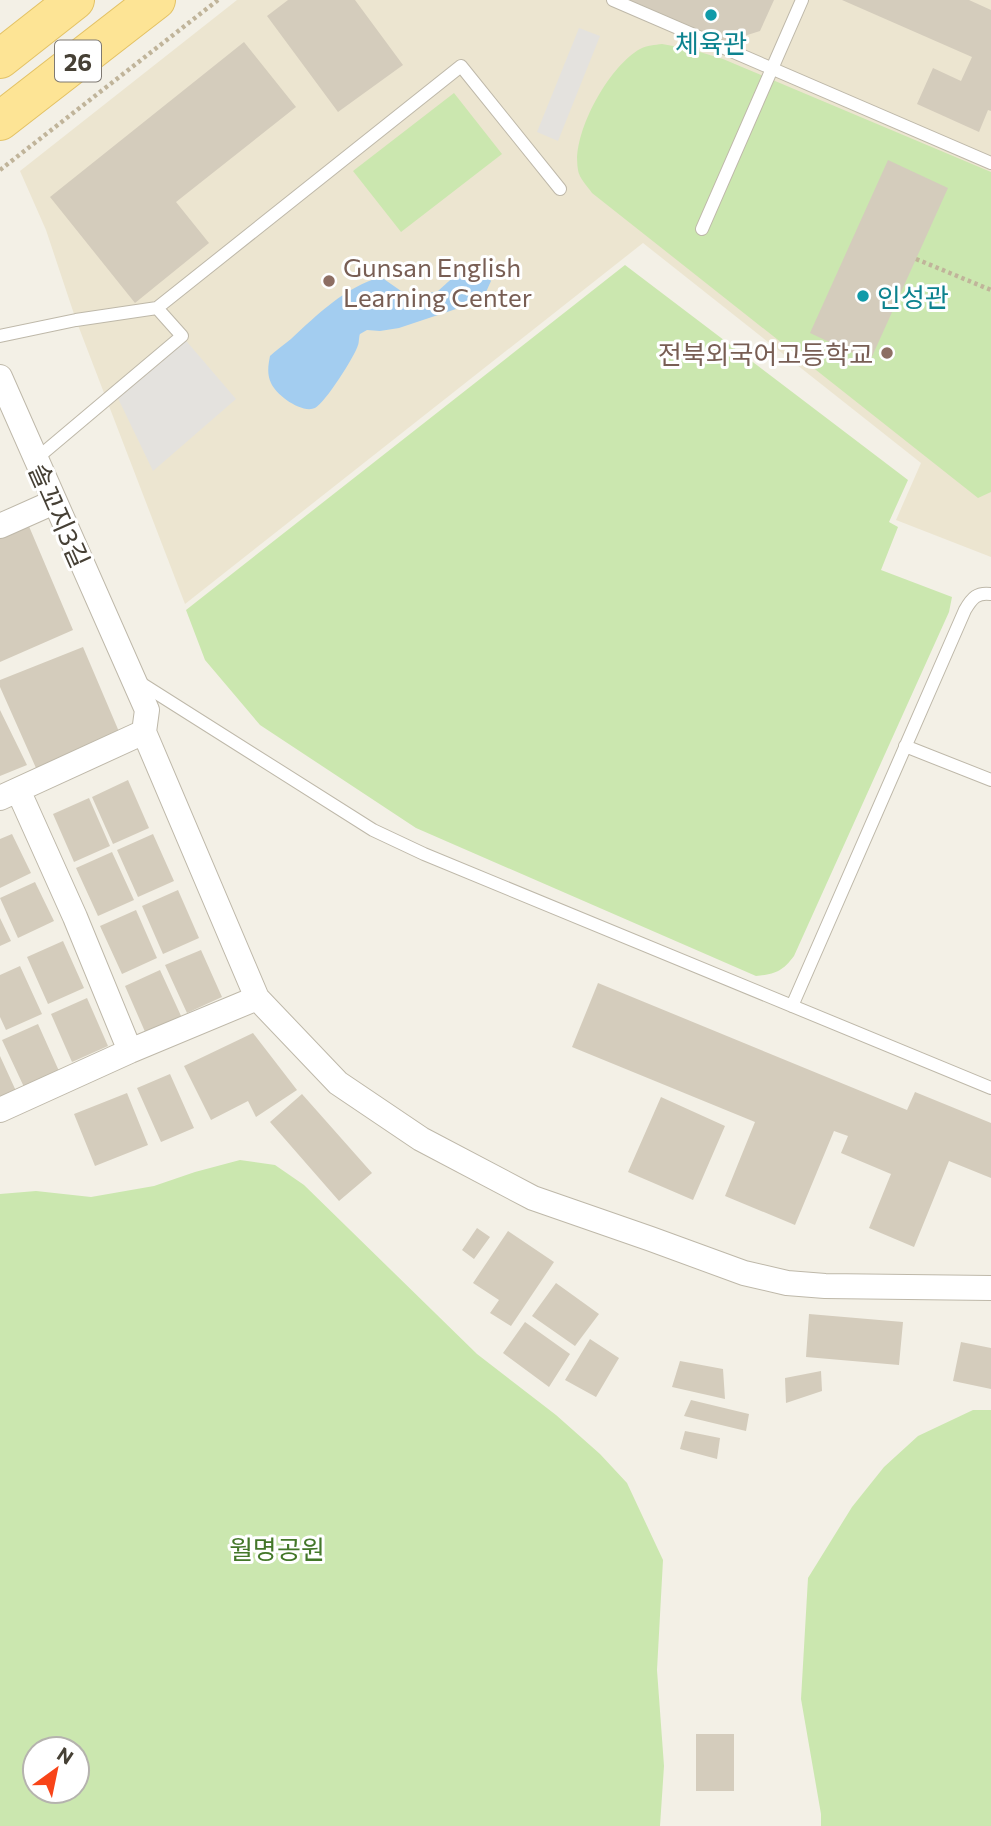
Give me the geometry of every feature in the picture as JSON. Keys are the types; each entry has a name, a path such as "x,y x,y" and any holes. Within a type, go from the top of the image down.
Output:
{"main road":[{"name":"26","path":"0,59 75,0"},
{"name":"26","path":"0,121 156,0"}],"street":[{"name":"솔꼬지3길","path":"0,377 147,710 144,732 257,998"},
{"path":"0,526 54,502"},
{"path":"130,1051 75,917 9,794 144,732"},
{"path":"0,1110 130,1051 257,998 338,1083 421,1139 533,1198 744,1273 787,1283 991,1288"}],"lane":[{"path":"613,0 991,163"},
{"path":"702,229 802,0"},
{"path":"0,336 76,320 157,308 461,66 560,189"},
{"path":"36,459 182,336 157,308"},
{"path":"792,1006 965,610 972,598 978,594 991,594"},
{"path":"132,678 373,830 424,854 991,1088"},
{"path":"905,746 991,780"}],"path":[{"path":"0,170 218,0"},
{"path":"916,259 991,290"}],"shaded area":[{"path":"237,0 991,0 991,557 896,520 921,463 643,243 185,604 76,320 46,230 20,171"},
{"path":"579,28 600,36 558,141 537,132"},
{"path":"182,336 236,399 153,471 115,392"}],"green space":[{"name":"전북외국어고등학교","path":"662,44 723,59 991,172 991,492 978,498 592,193 579,173 577,155 586,120 605,85 628,58 643,48"},
{"path":"454,93 502,154 401,232 353,171"},
{"path":"625,265 908,480 889,522 898,527 881,570 952,597 949,612 794,956 782,969 768,974 756,976 416,828 260,725 205,660 186,610"},
{"name":"월명공원","path":"240,1160 275,1165 304,1185 477,1354 556,1415 600,1454 627,1483 663,1560 657,1670 664,1766 660,1826 0,1826 0,1194 36,1191 91,1197 154,1186"},
{"path":"973,1410 991,1410 991,1826 821,1826 801,1699 808,1578 852,1507 884,1467 918,1436"}],"water":[{"path":"459,272 481,273 488,277 491,281 486,292 474,303 399,328 367,330 360,334 356,351 346,368 326,398 315,408 297,406 274,388 268,373 270,356 344,294 381,277 401,291 417,296 438,291"}],"building":[{"path":"288,0 355,0 403,65 338,112 267,16"},
{"name":"체육관","path":"619,0 774,0 760,31 722,43"},
{"path":"842,0 969,0 991,10 991,111 988,110 979,132 917,104 933,68 961,81 972,57"},
{"path":"244,42 296,107 176,202 209,243 135,303 50,197"},
{"name":"인성관","path":"888,160 948,188 870,361 810,333"},
{"path":"28,524 73,630 0,662 0,535"},
{"path":"83,647 120,734 36,768 0,687 0,680"},
{"path":"0,710 27,765 0,776"},
{"path":"128,780 149,828 113,844 92,797"},
{"path":"89,798 110,846 74,862 53,814"},
{"path":"12,834 31,873 0,888 0,839"},
{"path":"153,834 174,881 138,897 117,850"},
{"path":"112,852 134,900 98,916 76,868"},
{"path":"35,882 54,921 18,938 0,898"},
{"path":"178,890 199,938 163,954 142,906"},
{"path":"136,910 157,958 122,974 100,926"},
{"path":"0,918 11,941 0,946"},
{"path":"63,941 84,988 48,1004 27,957"},
{"path":"201,950 222,997 187,1013 165,965"},
{"path":"20,966 42,1014 6,1030 0,1017 0,975"},
{"path":"160,970 182,1018 146,1034 125,986"},
{"path":"598,983 907,1110 915,1092 991,1123 991,1178 949,1161 914,1247 869,1228 891,1174 841,1153 848,1136 834,1131 795,1225 725,1196 755,1122 572,1047"},
{"path":"87,998 108,1046 72,1062 51,1014"},
{"path":"38,1024 59,1071 24,1087 2,1040"},
{"path":"253,1033 297,1090 256,1117 248,1101 211,1120 184,1066"},
{"path":"0,1056 16,1091 0,1098"},
{"path":"170,1074 194,1128 161,1142 137,1088"},
{"path":"127,1093 148,1145 95,1166 74,1114"},
{"path":"302,1094 372,1173 339,1201 270,1122"},
{"path":"661,1097 725,1126 693,1200 628,1172"},
{"path":"477,1228 490,1237 474,1259 462,1250"},
{"path":"508,1231 554,1262 511,1326 490,1313 499,1300 473,1283"},
{"path":"556,1283 599,1314 575,1346 532,1316"},
{"path":"809,1314 903,1322 899,1365 806,1357"},
{"path":"525,1322 570,1354 549,1387 503,1353"},
{"path":"590,1339 619,1358 596,1397 565,1380"},
{"path":"961,1342 991,1348 991,1389 953,1381"},
{"path":"680,1361 723,1369 725,1399 672,1387"},
{"path":"821,1371 822,1391 786,1403 785,1378"},
{"path":"691,1400 749,1414 746,1431 684,1416"},
{"path":"685,1431 720,1438 717,1459 680,1449"},
{"path":"696,1734 734,1734 734,1791 696,1791"}],"place":[{"name":"체육관","path":"711,15"},
{"name":"Gunsan English Learning Center","path":"329,281"},
{"name":"인성관","path":"863,296"},
{"name":"전북외국어고등학교","path":"887,353"}]}
